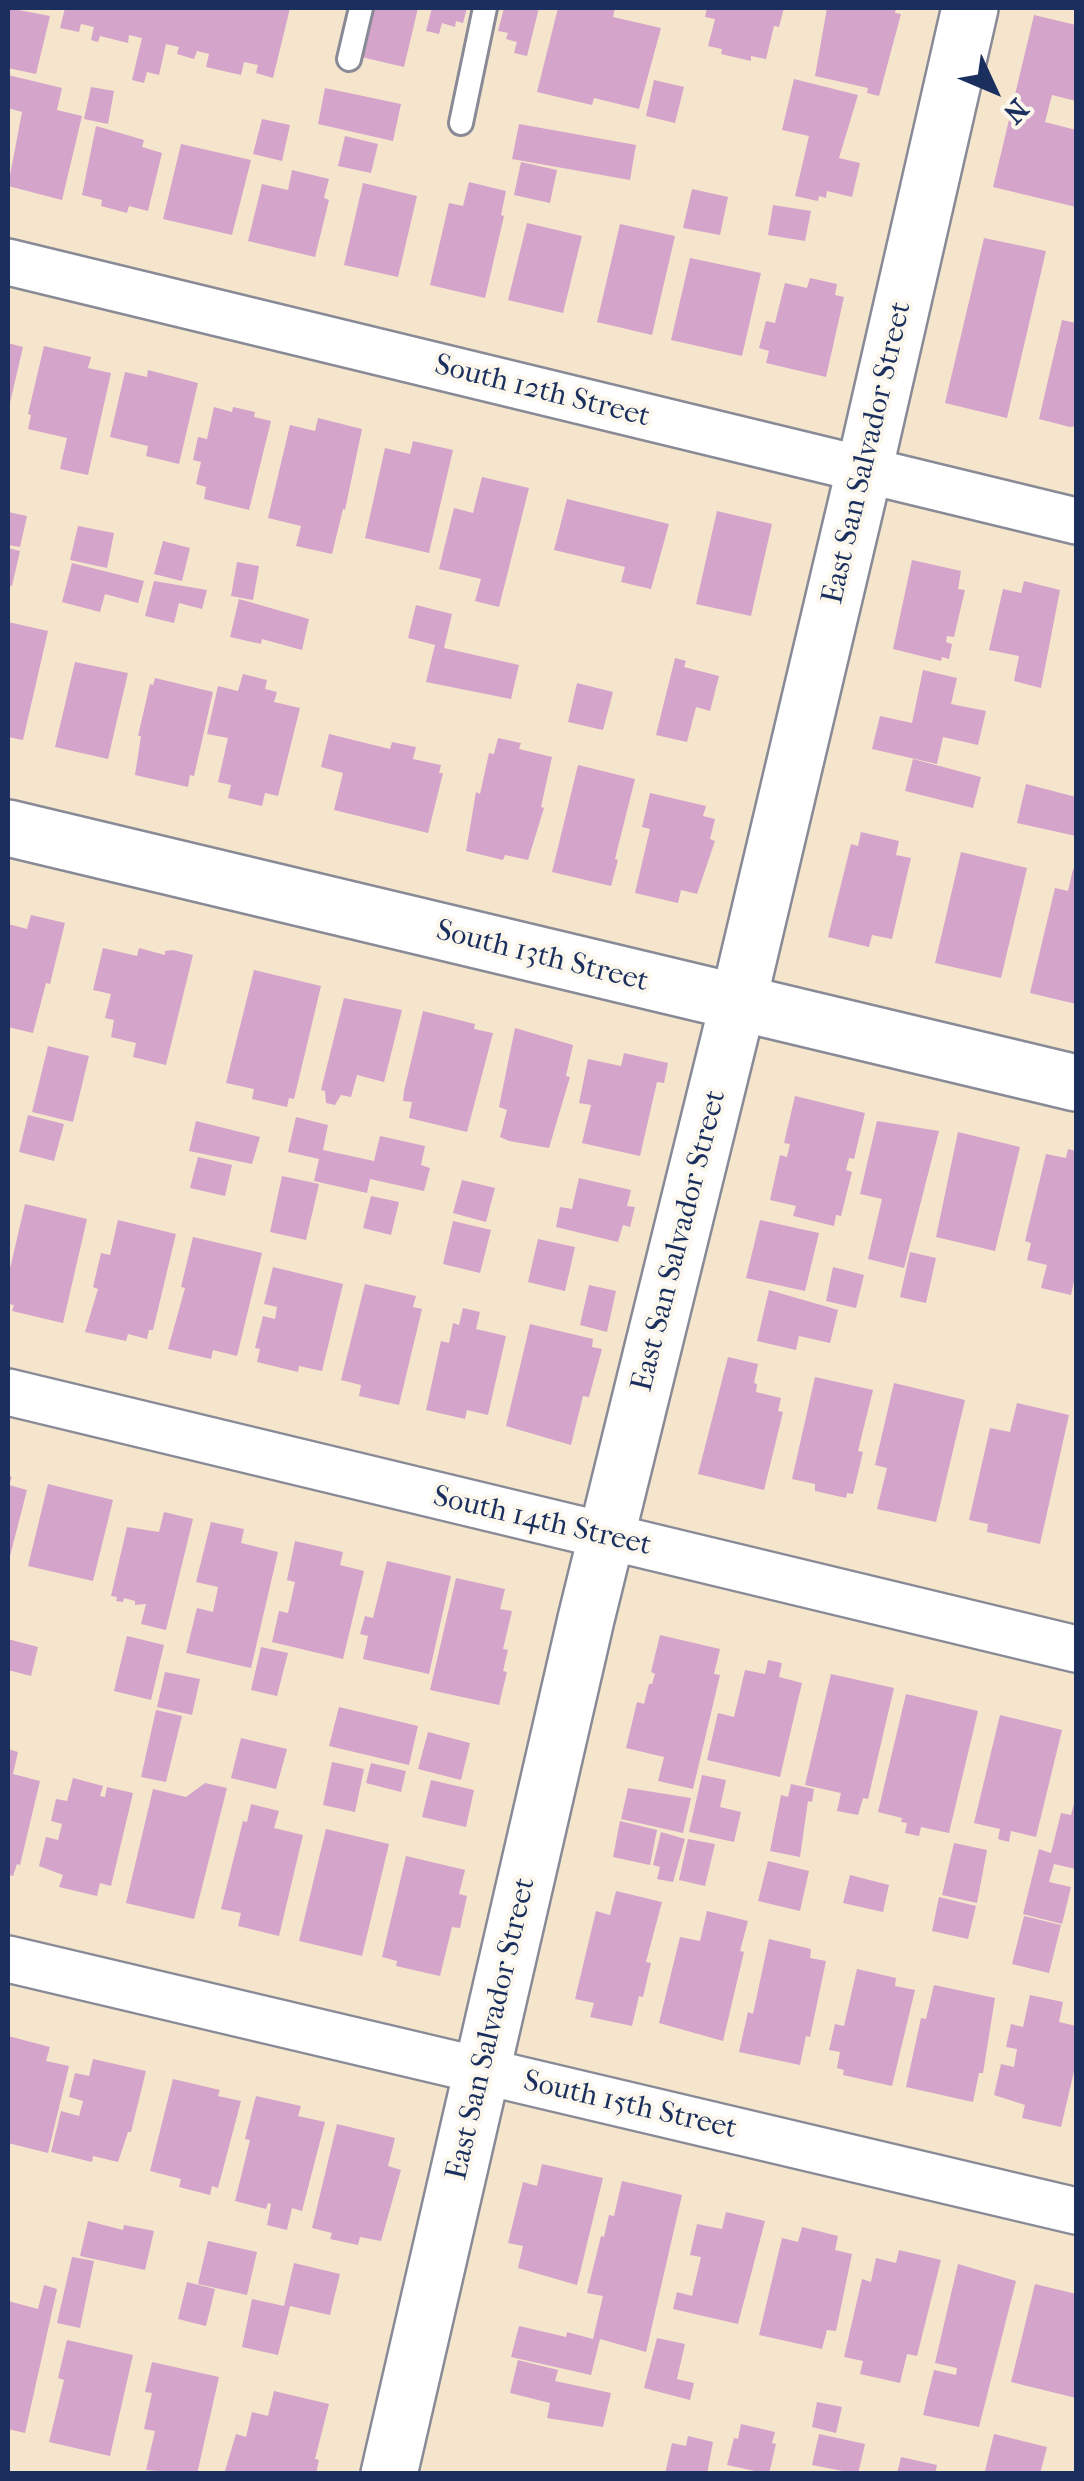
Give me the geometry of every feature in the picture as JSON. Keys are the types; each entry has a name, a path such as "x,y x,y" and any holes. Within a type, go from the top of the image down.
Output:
{"street":[{"name":"East San Salvador Street","path":"389,2474 607,1538 864,471 970,8"},
{"name":"South 12th Street","path":"8,262 1076,521"},
{"name":"South 13th Street","path":"8,828 1076,1083"},
{"name":"South 14th Street","path":"8,1392 1076,1650"},
{"name":"South 15th Street","path":"8,1959 1076,2211"}],"lane":[{"path":"349,59 361,8"},
{"path":"461,123 485,8"}],"building":[{"path":"8,8 50,16 36,74 8,68"},
{"path":"65,8 290,8 273,78 256,73 258,65 244,62 241,75 206,67 209,54 197,51 194,59 177,54 179,47 166,44 159,75 147,72 144,83 132,80 142,38 129,35 128,43 100,36 98,42 91,40 94,27 81,24 79,32 60,28"},
{"path":"369,8 418,8 404,67 357,56"},
{"path":"432,8 467,8 463,23 456,21 455,27 442,23 439,34 426,31"},
{"path":"504,8 539,8 527,56 514,53 517,42 506,39 508,33 498,31"},
{"path":"558,8 615,8 613,17 661,28 639,109 594,98 592,105 537,92"},
{"path":"707,8 784,8 779,27 774,26 766,59 751,56 751,61 721,54 722,49 708,46 715,19 705,17"},
{"path":"827,8 896,8 895,13 901,14 879,96 867,93 868,88 815,76"},
{"path":"1034,15 1076,25 1076,101 1052,95 1045,122 1076,130 1076,207 993,187"},
{"path":"8,75 62,88 57,110 82,116 62,200 8,186 22,112 8,108"},
{"path":"794,79 858,95 839,158 860,163 852,197 827,191 826,198 819,196 818,201 795,196 809,136 782,130"},
{"path":"654,80 684,87 675,123 646,116"},
{"path":"91,87 114,91 108,124 84,119"},
{"path":"325,88 401,104 393,141 318,124"},
{"path":"262,119 290,125 282,161 253,154"},
{"path":"519,124 636,145 630,180 512,159"},
{"path":"96,126 144,140 142,147 162,153 148,211 129,206 127,213 101,206 102,200 82,195"},
{"path":"345,136 378,144 371,173 338,166"},
{"path":"181,144 251,160 232,235 163,219"},
{"path":"521,162 557,170 550,203 514,195"},
{"path":"292,170 329,179 324,198 329,200 315,257 248,241 262,184 288,190"},
{"path":"469,182 506,191 485,298 430,285 449,203 463,206"},
{"path":"363,183 417,196 398,277 344,265"},
{"path":"692,189 728,197 720,235 683,228"},
{"path":"773,205 811,211 805,241 768,235"},
{"path":"527,223 582,236 563,313 508,300"},
{"path":"620,224 675,236 652,335 597,322"},
{"path":"984,238 1046,251 1007,418 945,403"},
{"path":"690,258 761,273 742,356 671,340"},
{"path":"810,278 837,284 835,295 844,297 826,377 766,363 769,351 759,348 766,321 775,323 785,283 807,288"},
{"path":"1062,320 1076,323 1076,426 1070,427 1039,419"},
{"path":"8,343 23,347 9,407 8,407"},
{"path":"44,346 91,357 88,368 111,373 88,475 60,469 67,438 28,429"},
{"path":"148,370 198,383 179,464 146,456 148,446 110,437 125,372 147,377"},
{"path":"214,407 255,412 254,417 271,421 249,510 204,499 206,487 196,484 201,462 193,460 198,437 207,439"},
{"path":"318,418 362,429 332,554 296,546 301,526 268,518 290,425 315,431"},
{"path":"413,441 453,450 429,553 365,538 385,448 410,454"},
{"path":"482,477 529,488 499,607 475,601 481,579 439,569 454,508 473,513"},
{"path":"567,499 669,524 651,589 621,582 625,567 554,550"},
{"path":"717,511 772,524 751,616 696,604"},
{"path":"8,512 27,516 20,547 8,545"},
{"path":"78,526 114,533 107,568 70,560"},
{"path":"163,541 190,548 182,581 154,574"},
{"path":"8,548 20,551 12,586 8,585"},
{"path":"912,560 961,571 958,589 965,590 954,637 947,636 946,642 952,644 949,659 942,657 941,661 893,649"},
{"path":"237,562 259,566 253,600 231,596"},
{"path":"72,563 144,581 138,603 105,594 100,612 62,602"},
{"path":"154,581 207,590 202,609 179,603 174,623 145,616"},
{"path":"1024,581 1060,590 1041,688 1014,681 1019,656 989,650 1003,589 1021,593"},
{"path":"239,599 309,619 302,650 262,639 261,644 230,637"},
{"path":"416,605 452,614 444,648 519,665 511,699 426,682 435,645 408,638"},
{"path":"8,622 48,631 23,740 8,737"},
{"path":"675,658 686,661 684,667 719,676 710,711 696,707 687,742 656,735"},
{"path":"75,662 128,673 108,759 55,747"},
{"path":"923,670 957,678 951,704 986,711 978,745 943,737 937,764 872,749 880,716 912,723"},
{"path":"243,674 267,680 265,689 277,692 274,702 300,708 278,796 265,793 262,806 228,798 231,785 218,782 228,738 207,734 218,686 238,691"},
{"path":"155,678 213,692 194,776 190,775 188,787 135,775 138,736 150,684"},
{"path":"577,683 613,692 603,730 568,722"},
{"path":"329,734 390,749 392,742 416,747 413,759 441,765 439,773 443,773 428,833 334,810 343,773 321,767"},
{"path":"498,738 521,743 519,749 552,757 541,807 544,808 528,860 505,855 503,860 466,851 476,792 480,794 489,753 494,754"},
{"path":"913,759 981,777 973,808 905,791"},
{"path":"578,765 635,779 611,886 552,872"},
{"path":"1026,784 1076,797 1076,836 1017,823"},
{"path":"650,793 706,806 703,816 715,819 710,839 715,841 697,894 681,890 678,903 635,893 650,829 642,827"},
{"path":"861,832 899,841 896,855 911,858 892,939 872,935 869,947 828,937 851,844 858,846"},
{"path":"961,852 1027,868 1001,978 935,963"},
{"path":"1073,869 1076,1004 1030,993 1055,888 1068,891"},
{"path":"31,915 65,923 33,1033 8,1027 8,924 27,929"},
{"path":"103,948 137,956 139,948 165,955 165,951 173,950 193,955 166,1065 133,1057 136,1043 111,1037 114,1020 105,1018 111,994 93,990"},
{"path":"254,970 321,986 294,1099 289,1098 287,1107 252,1099 254,1089 226,1083"},
{"path":"344,998 402,1010 384,1082 357,1075 351,1097 341,1095 335,1105 326,1103 325,1091 321,1090"},
{"path":"423,1011 475,1024 474,1029 493,1033 467,1132 409,1118 412,1102 403,1101 404,1091"},
{"path":"515,1028 573,1045 566,1076 570,1077 549,1148 500,1137 507,1110 499,1107"},
{"path":"48,1046 89,1056 73,1122 32,1112"},
{"path":"624,1053 668,1063 664,1083 657,1082 640,1156 582,1143 591,1105 579,1103 588,1059 621,1066"},
{"path":"795,1096 865,1113 854,1159 849,1158 846,1170 852,1172 841,1216 836,1215 834,1226 793,1216 796,1206 770,1200 780,1155 787,1157 790,1144 784,1143"},
{"path":"28,1115 64,1124 54,1161 19,1152"},
{"path":"296,1117 328,1125 323,1150 374,1161 380,1136 425,1146 421,1165 430,1168 424,1191 370,1179 367,1193 314,1181 319,1159 288,1152"},
{"path":"196,1121 260,1137 252,1164 189,1151"},
{"path":"877,1121 939,1131 904,1268 868,1259 882,1199 860,1194"},
{"path":"958,1132 1020,1147 995,1251 936,1237"},
{"path":"1068,1149 1076,1151 1076,1272 1071,1295 1041,1288 1047,1265 1027,1260 1031,1243 1025,1241 1046,1154 1066,1158"},
{"path":"198,1157 232,1165 225,1196 190,1188"},
{"path":"282,1176 319,1184 306,1240 270,1232"},
{"path":"579,1178 631,1190 627,1206 635,1207 630,1227 623,1225 618,1242 556,1227 560,1207 572,1209"},
{"path":"462,1180 495,1188 486,1222 453,1213"},
{"path":"371,1196 399,1202 391,1235 363,1228"},
{"path":"25,1204 87,1219 63,1323 12,1311 14,1305 8,1304 8,1277"},
{"path":"118,1220 176,1234 153,1330 149,1330 147,1339 128,1334 126,1341 85,1332 98,1289 93,1287 101,1253 110,1255"},
{"path":"760,1220 819,1233 805,1291 746,1278"},
{"path":"453,1221 491,1230 480,1273 443,1264"},
{"path":"193,1237 262,1253 237,1356 213,1350 211,1359 168,1349 185,1288 181,1287"},
{"path":"538,1239 575,1247 565,1291 528,1282"},
{"path":"910,1252 936,1258 926,1303 900,1297"},
{"path":"273,1267 343,1284 322,1371 299,1366 298,1372 257,1362 260,1349 255,1348 263,1316 275,1319 277,1307 264,1304"},
{"path":"833,1267 864,1275 856,1308 826,1301"},
{"path":"365,1284 416,1296 413,1307 422,1309 399,1405 359,1396 361,1385 341,1380"},
{"path":"589,1285 616,1291 607,1332 580,1325"},
{"path":"769,1290 838,1310 830,1343 799,1336 796,1350 757,1341"},
{"path":"463,1308 480,1312 476,1329 506,1336 488,1415 467,1410 465,1419 426,1410 441,1341 449,1343 453,1323 459,1325"},
{"path":"530,1324 593,1339 592,1347 602,1349 589,1397 583,1396 571,1445 506,1426"},
{"path":"728,1357 758,1364 756,1392 781,1398 778,1411 783,1412 764,1490 698,1474"},
{"path":"815,1377 873,1390 858,1451 863,1452 853,1494 847,1493 846,1498 815,1491 815,1484 792,1479"},
{"path":"894,1383 965,1400 936,1522 877,1509 887,1468 875,1465"},
{"path":"1017,1403 1069,1415 1040,1544 987,1532 988,1524 969,1520 990,1428 1010,1432"},
{"path":"8,1476 12,1477 9,1485 27,1490 9,1560"},
{"path":"48,1484 113,1500 93,1581 28,1566"},
{"path":"164,1512 193,1519 166,1630 141,1624 146,1604 135,1605 135,1601 124,1598 123,1602 116,1601 117,1597 111,1596 127,1527 159,1532"},
{"path":"211,1522 244,1529 241,1543 278,1552 251,1668 186,1653 197,1608 213,1612 218,1587 196,1582"},
{"path":"295,1541 343,1552 340,1565 364,1571 343,1659 272,1642 279,1611 288,1613 295,1582 287,1580"},
{"path":"387,1561 451,1576 429,1674 363,1659 368,1636 360,1634 365,1616 373,1618"},
{"path":"456,1578 505,1589 500,1609 512,1611 503,1649 508,1650 503,1671 507,1672 499,1705 430,1690"},
{"path":"660,1635 720,1649 714,1674 720,1675 693,1789 658,1781 664,1757 626,1748 637,1702 644,1704 652,1684"},
{"path":"127,1636 164,1645 151,1700 114,1691"},
{"path":"8,1639 38,1647 31,1676 8,1670"},
{"path":"261,1647 288,1653 277,1696 251,1690"},
{"path":"768,1660 782,1663 779,1677 802,1683 780,1777 707,1760 718,1713 734,1717 745,1670 765,1674"},
{"path":"165,1672 200,1679 192,1715 157,1707"},
{"path":"831,1674 894,1688 868,1799 863,1798 858,1815 837,1811 841,1793 805,1785"},
{"path":"906,1694 978,1711 949,1833 921,1827 919,1836 905,1833 907,1823 901,1822 902,1818 878,1812"},
{"path":"339,1707 418,1726 409,1765 329,1746"},
{"path":"156,1710 182,1716 166,1782 141,1777"},
{"path":"1000,1715 1062,1730 1036,1837 1011,1831 1009,1842 998,1839 1000,1829 974,1823"},
{"path":"428,1732 470,1743 461,1780 418,1769"},
{"path":"241,1738 287,1749 276,1789 231,1778"},
{"path":"8,1749 18,1752 13,1774 40,1781 20,1865 17,1864 13,1876 8,1875"},
{"path":"332,1762 364,1769 355,1812 323,1805"},
{"path":"371,1763 406,1771 401,1792 366,1783"},
{"path":"702,1775 726,1780 720,1807 741,1812 734,1842 689,1832"},
{"path":"73,1778 103,1786 100,1796 105,1797 107,1787 133,1793 111,1886 100,1883 97,1896 59,1887 63,1875 39,1866 46,1837 58,1840 62,1824 51,1821 56,1799 67,1801"},
{"path":"431,1780 474,1790 466,1827 422,1817"},
{"path":"205,1783 227,1788 194,1919 126,1903 153,1789 186,1797"},
{"path":"791,1784 814,1789 812,1802 808,1801 800,1857 770,1851 781,1795 788,1797"},
{"path":"628,1788 691,1798 683,1833 621,1819"},
{"path":"1075,1800 1076,1869 1054,1864 1049,1882 1071,1887 1062,1924 1023,1914 1039,1849 1051,1853 1061,1813 1071,1815"},
{"path":"251,1804 279,1811 274,1828 303,1835 279,1936 238,1926 241,1913 221,1909 243,1821 247,1822"},
{"path":"620,1821 657,1830 650,1865 613,1857"},
{"path":"326,1829 389,1844 362,1956 299,1941"},
{"path":"661,1832 685,1839 673,1882 657,1879 660,1867 653,1865"},
{"path":"688,1839 715,1844 705,1886 679,1880"},
{"path":"954,1843 987,1850 977,1903 942,1895"},
{"path":"406,1856 465,1870 459,1894 467,1896 460,1928 452,1927 440,1976 396,1966 397,1961 382,1957"},
{"path":"768,1861 809,1871 800,1911 758,1901"},
{"path":"850,1875 889,1885 883,1912 843,1903"},
{"path":"616,1891 662,1902 646,1962 651,1963 643,1997 639,1996 632,2026 590,2017 594,2003 575,1999 596,1911 610,1915"},
{"path":"939,1897 976,1906 968,1939 932,1931"},
{"path":"707,1911 748,1921 723,2041 659,2023 680,1937 700,1941"},
{"path":"1024,1916 1061,1925 1049,1973 1012,1964"},
{"path":"769,1939 811,1949 810,1958 826,1961 800,2065 739,2052 748,2012 753,2014"},
{"path":"857,1969 896,1978 895,1986 915,1990 892,2086 843,2075 844,2070 837,2068 840,2052 829,2050 835,2024 844,2026"},
{"path":"934,1985 995,1998 983,2073 979,2073 973,2102 906,2087 921,2018 926,2019"},
{"path":"1030,1995 1063,2002 1059,2022 1076,2026 1076,2063 1061,2127 1022,2118 1025,2105 994,2095 1001,2064 1014,2067 1017,2049 1006,2047 1011,2024 1023,2027"},
{"path":"8,2036 50,2047 46,2061 69,2066 48,2153 8,2143"},
{"path":"93,2059 146,2071 131,2132 118,2162 93,2156 92,2162 51,2152 61,2111 79,2116 83,2101 69,2097 75,2073 89,2076"},
{"path":"173,2079 220,2090 218,2096 241,2101 218,2188 212,2186 210,2195 179,2187 181,2179 150,2171"},
{"path":"256,2096 301,2106 298,2116 325,2122 302,2211 292,2208 287,2230 267,2225 271,2204 266,2209 235,2201"},
{"path":"337,2124 395,2138 388,2166 401,2170 381,2241 360,2237 358,2245 330,2239 332,2233 312,2228"},
{"path":"542,2164 603,2178 577,2285 518,2268 523,2246 508,2243 523,2182 537,2186"},
{"path":"622,2181 682,2195 646,2352 600,2339 591,2375 511,2357 519,2326 593,2339 603,2296 587,2293 601,2236 604,2237 609,2215 614,2216"},
{"path":"726,2212 765,2221 738,2324 673,2309 677,2292 692,2296 701,2257 690,2255 697,2224 722,2229"},
{"path":"88,2221 123,2230 124,2225 154,2231 145,2270 80,2256"},
{"path":"802,2227 838,2236 835,2250 852,2254 836,2331 827,2330 822,2349 759,2335 782,2238 798,2242"},
{"path":"208,2241 257,2252 247,2295 198,2284"},
{"path":"899,2250 941,2260 917,2356 907,2354 900,2383 860,2374 863,2361 844,2357 862,2279 871,2282 876,2258 896,2263"},
{"path":"72,2257 94,2261 80,2328 57,2323"},
{"path":"294,2263 340,2274 330,2315 290,2306 278,2355 242,2347 252,2299 284,2306"},
{"path":"958,2264 1016,2281 979,2427 923,2415 934,2370 956,2375 957,2368 935,2363"},
{"path":"187,2282 215,2289 206,2326 178,2319"},
{"path":"1035,2284 1076,2294 1076,2398 1011,2382"},
{"path":"44,2285 57,2289 25,2433 8,2429 8,2301 38,2309"},
{"path":"657,2338 685,2344 677,2379 694,2383 690,2400 644,2388"},
{"path":"67,2340 133,2355 110,2456 49,2442 64,2380 58,2378"},
{"path":"518,2360 558,2370 555,2381 611,2393 603,2427 547,2418 550,2403 510,2393"},
{"path":"152,2362 219,2377 197,2474 146,2470 155,2431 144,2429 152,2393 145,2392"},
{"path":"274,2391 329,2404 315,2459 319,2460 316,2474 224,2474 236,2434 246,2437 252,2412 268,2416"},
{"path":"817,2402 842,2407 836,2433 812,2427"},
{"path":"741,2424 775,2432 769,2474 727,2465"},
{"path":"819,2434 865,2444 858,2474 812,2465"},
{"path":"994,2434 1047,2447 1040,2474 985,2471"},
{"path":"688,2436 713,2442 707,2474 665,2474 672,2443 686,2446"},
{"path":"901,2457 937,2465 935,2474 897,2474"}]}
